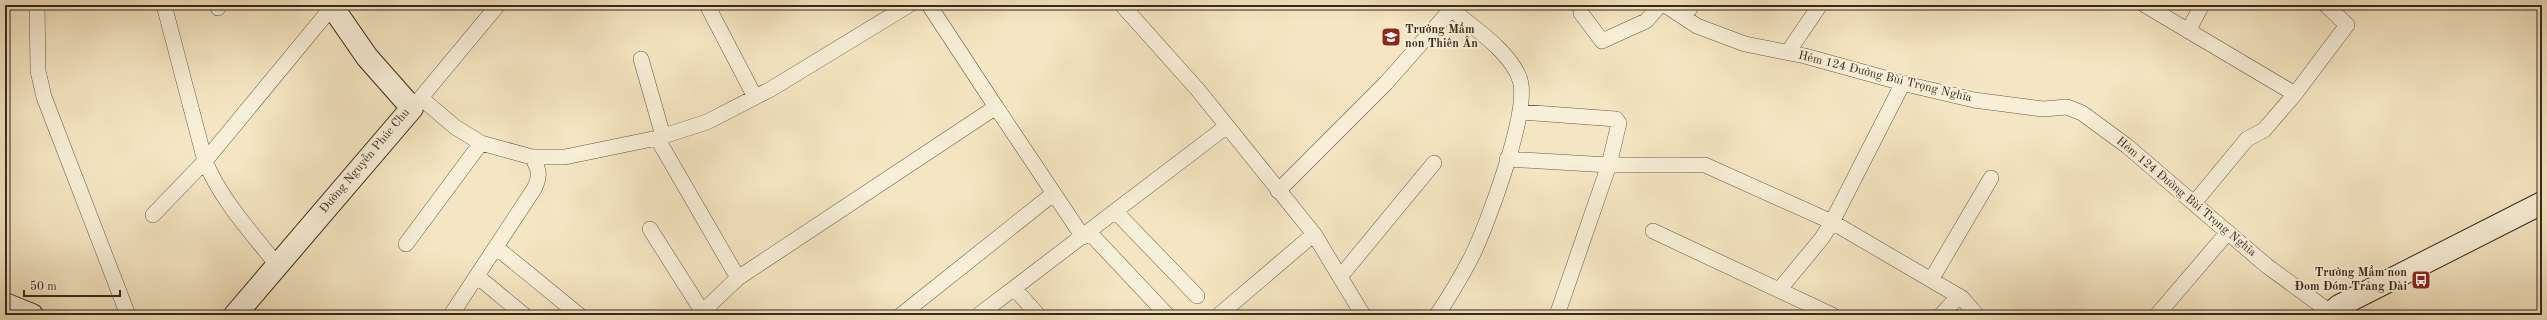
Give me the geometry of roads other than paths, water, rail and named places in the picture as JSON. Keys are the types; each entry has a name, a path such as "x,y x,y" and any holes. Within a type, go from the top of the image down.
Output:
{"street":[{"path":"37,5 38,72 44,97 128,315"},
{"path":"164,5 205,161 222,196 276,265"},
{"path":"498,5 416,103 481,143 532,157 565,157 660,137 707,122 755,97 909,5"},
{"path":"706,5 755,97"},
{"path":"929,5 1053,194 1086,234 1167,315"},
{"path":"1581,13 1602,41 1646,20 1660,5"},
{"name":"Hẻm 124 Đường Bùi Trọng Nghĩa","path":"1665,5 1688,11 1697,26 1745,44 1788,52 1903,83 1974,100 2043,109 2067,107 2082,113 2127,146 2267,266 2334,313"},
{"path":"1788,52 1820,5"},
{"path":"2145,5 2295,94"},
{"path":"2188,30 2202,5"},
{"path":"2194,203 2247,139 2264,130 2295,94 2347,25 2326,5"},
{"path":"1125,6 1198,90 1314,234 1363,315"},
{"path":"1278,190 1386,83 1453,7 1510,60 1521,80 1522,104 1507,159 1472,257 1436,315"},
{"path":"153,215 205,161 336,8"},
{"name":"Đường Nguyễn Phúc Chu","path":"235,315 276,265 416,103 367,57 336,8"},
{"path":"641,59 660,137 738,278"},
{"path":"1779,290 1822,238 1832,222 1903,83"},
{"path":"650,230 701,313 738,278 996,107"},
{"path":"1520,112 1616,119 1619,123 1609,165 1557,315"},
{"path":"980,314 1227,126"},
{"path":"406,244 481,143"},
{"path":"451,315 497,248 540,178 539,170 532,157"},
{"path":"1507,159 1609,165 1705,164 1832,222 1959,296 1977,315"},
{"path":"1340,277 1434,163"},
{"path":"1931,280 1991,178"},
{"path":"901,315 1053,194"},
{"path":"2334,313 2542,203"},
{"path":"1115,211 1197,296"},
{"path":"1653,231 1832,315"},
{"path":"2157,315 2228,232"},
{"path":"1219,315 1314,234"},
{"path":"497,248 579,315"},
{"path":"478,277 524,315"},
{"path":"1014,288 1038,315"},
{"path":"1941,315 1959,296"},
{"path":"5,304 32,315"}],"place":[{"name":"Trường Mầm non Thiên Ân","path":"1391,37"},
{"name":"Trường Mầm non Đom Đóm Trảng Dài","path":"2421,280"}]}
